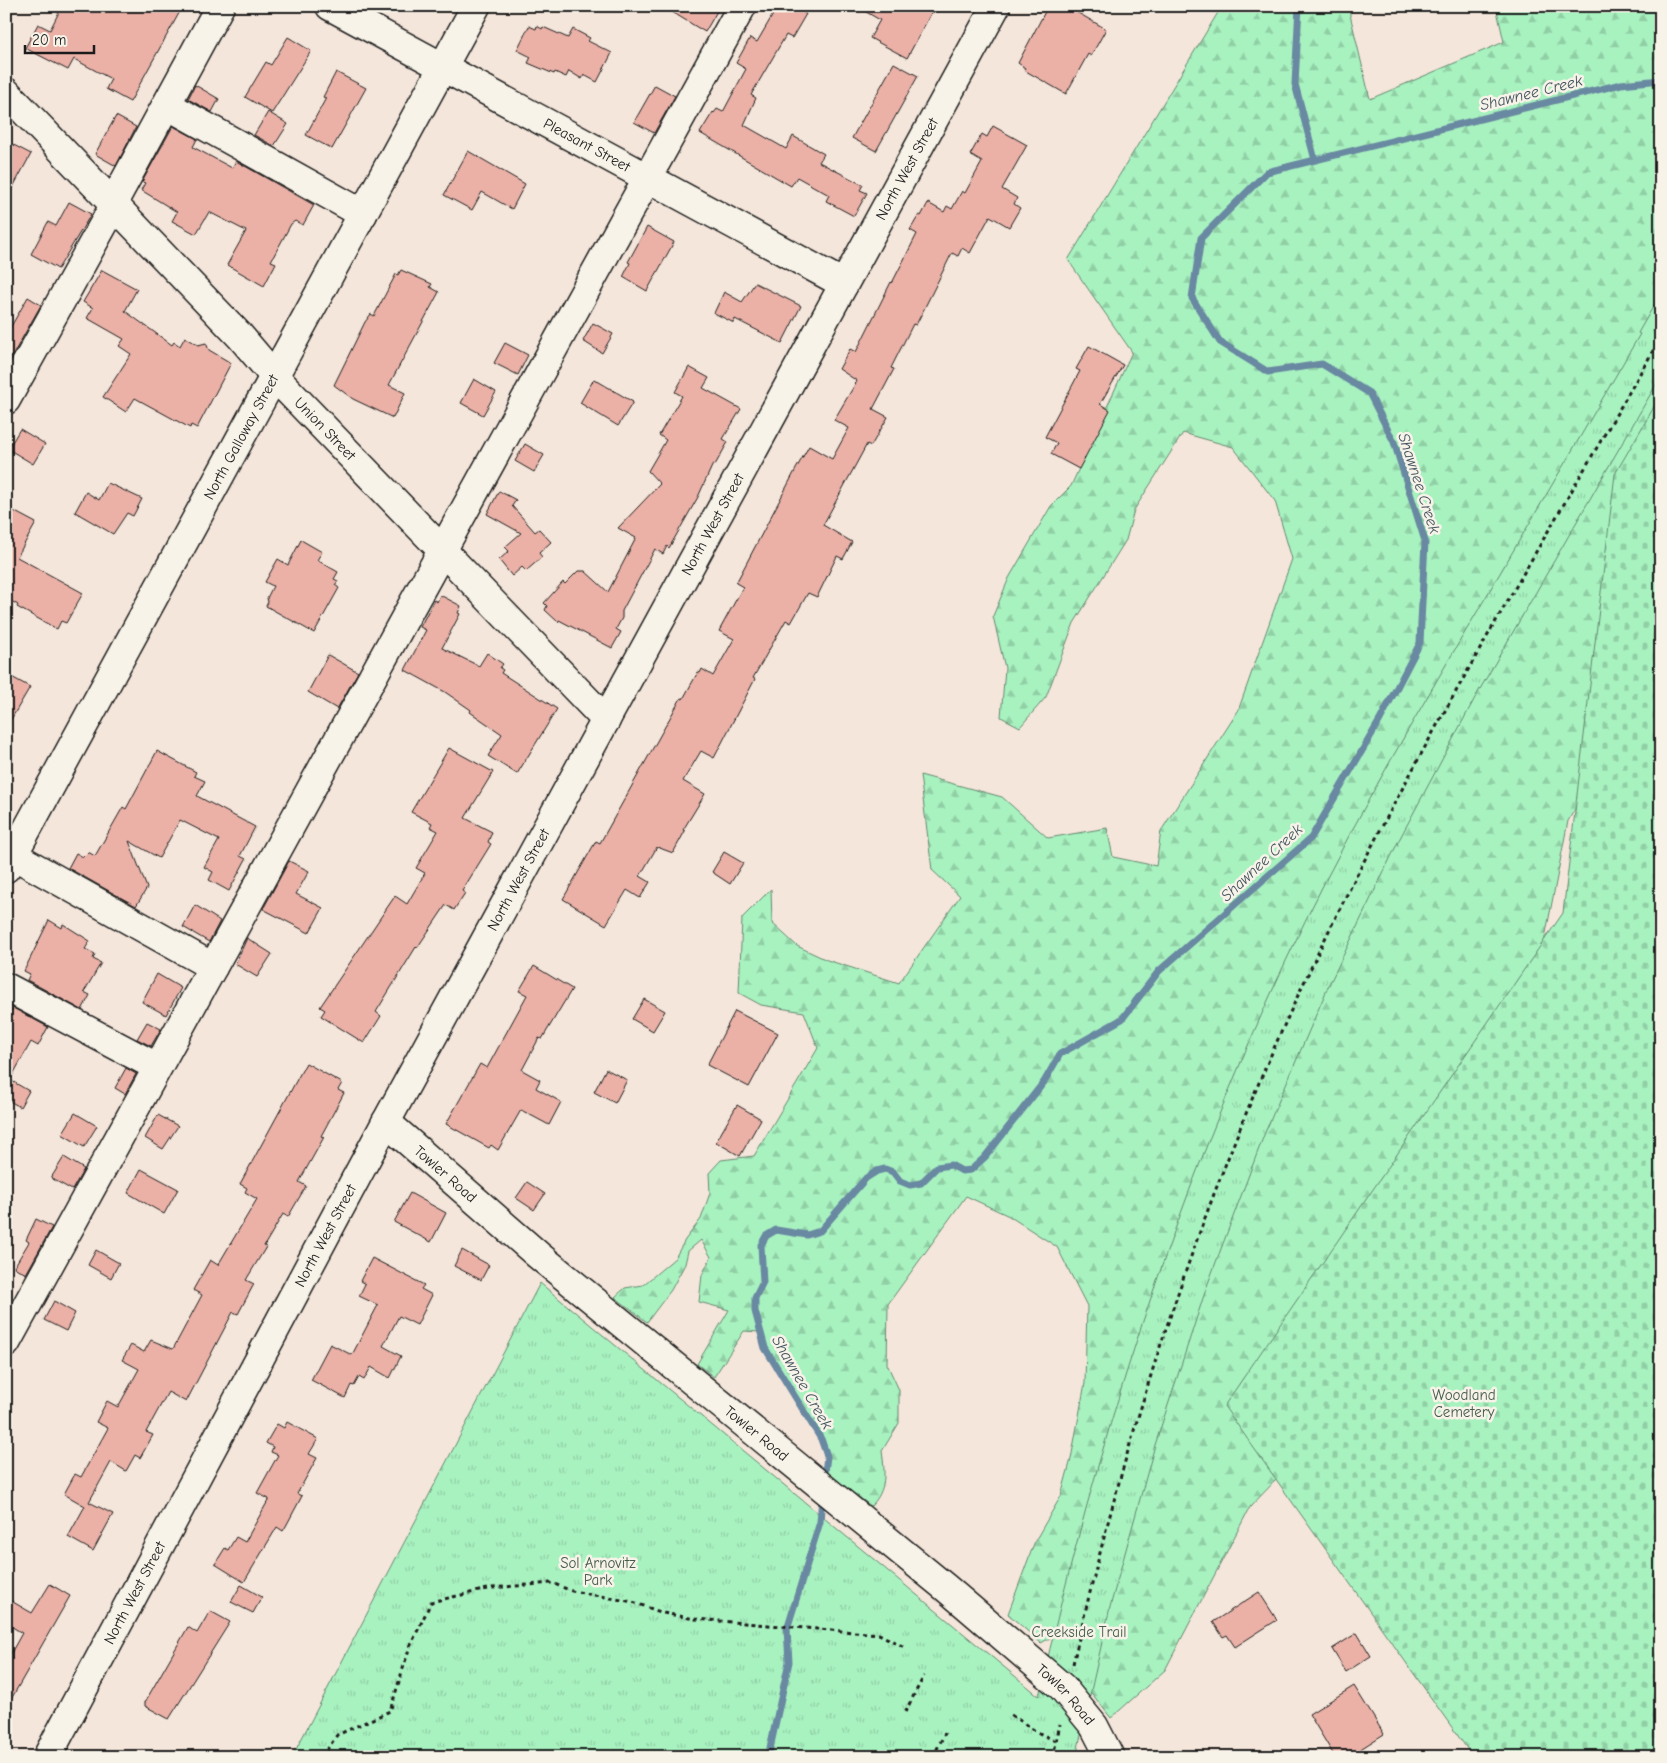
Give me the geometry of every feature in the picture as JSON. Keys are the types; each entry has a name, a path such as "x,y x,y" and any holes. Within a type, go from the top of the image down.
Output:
{"street":[{"path":"6,400 111,212 113,203 220,6"},
{"name":"Pleasant Street","path":"330,6 844,284"},
{"name":"North Galloway Street","path":"11,852 476,6"},
{"path":"6,1343 742,6"},
{"name":"North West Street","path":"47,1757 386,1122 996,6"},
{"name":"Union Street","path":"6,92 240,336 274,376 606,720"},
{"path":"167,105 363,214"},
{"path":"11,852 213,968"},
{"path":"6,987 157,1067"},
{"name":"Towler Road","path":"386,1122 538,1255 848,1510 946,1588 1066,1691 1094,1726 1110,1757"}],"path":[{"path":"1053,1757 1066,1691 1107,1524 1157,1356 1216,1190 1284,1028 1334,922 1391,809 1661,337"},
{"path":"322,1757 337,1735 390,1711 409,1650 431,1602 492,1588 552,1583 572,1591 633,1602 671,1615 695,1619 879,1634 906,1648"},
{"path":"905,1712 924,1676"},
{"path":"1011,1715 1037,1732 1056,1741"},
{"path":"933,1757 945,1733"}],"green space":[{"name":"Creekside Trail","path":"1222,6 1348,6 1370,99 1504,42 1496,6 1661,6 1661,422 1589,785 1568,821 1545,938 1531,983 1278,1469 1276,1480 1250,1507 1165,1670 1111,1718 1093,1695 1071,1672 1057,1634 1041,1643 1008,1614 1035,1541 1061,1496 1071,1459 1085,1383 1087,1306 1057,1247 1009,1216 966,1196 888,1304 887,1364 899,1390 899,1423 882,1451 884,1481 880,1494 871,1506 825,1472 827,1456 821,1439 765,1348 759,1332 744,1331 714,1377 697,1364 729,1310 699,1302 702,1275 711,1257 701,1240 688,1251 685,1264 671,1290 647,1322 615,1297 625,1288 643,1285 675,1258 685,1240 701,1219 710,1193 709,1173 721,1160 754,1156 818,1048 804,1012 761,1005 739,993 742,918 771,889 772,923 797,946 827,960 899,983 960,896 932,870 920,775 1002,797 1048,838 1107,828 1113,857 1156,866 1161,831 1238,711 1292,559 1275,501 1233,447 1183,433 1134,510 1126,540 1074,623 1046,697 1020,727 1001,717 1005,668 993,616 1009,578 1051,506 1071,486 1132,352 1068,260"},
{"name":"Sol Arnovitz Park","path":"1661,293 1661,376 1476,696 1399,840 1328,987 1264,1135 1207,1286 1155,1445 1110,1607 1076,1757 292,1757 540,1283 1039,1696 1086,1508 1142,1323 1174,1231 1245,1051 1305,921 1369,799 1640,334 1638,333"},
{"name":"Woodland Cemetery","path":"1661,395 1661,1757 1473,1757 1224,1406 1563,913 1615,474"}],"building":[{"path":"62,6 183,6 130,102 106,89 111,79 74,59 68,70 25,48 38,24 50,30"},
{"path":"662,6 720,6 705,32"},
{"path":"778,6 792,6 806,14 792,38 786,35 751,95 756,98 744,125 786,149 793,136 824,154 819,162 863,185 860,190 867,193 854,216 826,201 829,195 797,177 791,186 700,133 713,112 717,109 723,112 746,69 736,63 750,38 757,42"},
{"path":"856,6 935,6 907,58 870,38 880,20"},
{"path":"1048,6 1066,6 1106,29 1091,56 1088,54 1066,94 1024,70 1025,68 1018,63"},
{"path":"529,26 536,29 537,26 542,29 543,27 568,38 573,29 590,38 588,41 612,53 597,82 584,75 582,79 569,71 566,77 555,72 554,74 528,63 531,57 517,50"},
{"path":"288,37 311,51 272,113 245,97 266,62 271,65"},
{"path":"894,63 918,76 876,151 852,138"},
{"path":"336,72 366,88 332,149 306,135 326,98 323,97"},
{"path":"195,85 219,99 212,112 188,99"},
{"path":"655,85 675,96 654,133 634,122"},
{"path":"268,112 288,124 274,146 254,135"},
{"path":"116,116 136,127 116,166 95,154"},
{"path":"173,126 197,139 193,147 232,168 236,161 314,205 303,225 295,221 291,224 271,261 276,263 264,286 227,265 246,231 209,212 196,234 172,221 177,212 141,190 145,183 142,182"},
{"path":"993,126 1027,145 1002,189 1017,198 1014,204 1020,208 1009,227 990,216 970,253 962,248 958,256 952,253 916,325 913,324 891,368 894,369 873,409 888,417 871,446 867,444 823,525 852,542 843,559 837,556 817,597 808,593 791,623 786,620 753,678 755,679 714,758 701,751 683,781 705,794 683,830 685,831 673,853 657,847 640,876 650,882 640,898 627,890 606,925 563,899 596,841 600,843 681,698 683,699 698,672 700,673 702,669 713,676 734,639 719,631 743,587 736,583 796,469 809,446 832,459 849,428 834,420 857,381 839,369 850,349 856,352 892,283 917,234 910,230 919,215 921,216 928,203 944,212 947,206 952,209 962,191 965,193 982,162 970,155 982,134 987,137"},
{"path":"6,141 31,154 6,200"},
{"path":"468,151 525,184 512,209 482,192 472,210 444,195"},
{"path":"69,202 91,214 58,269 31,254 48,222 56,226"},
{"path":"647,227 674,242 647,291 623,277 630,263 628,262"},
{"path":"102,270 137,289 125,311 172,345 174,342 180,346 185,337 198,345 206,343 209,350 231,363 197,428 191,425 190,428 135,398 126,412 103,397 131,354 119,346 124,339 87,318 93,308 83,302"},
{"path":"401,270 432,284 430,287 439,292 389,385 405,393 393,418 353,399 334,385 365,322 371,314 374,316 396,274 398,275"},
{"path":"755,283 801,306 782,343 735,319 734,323 714,313 724,292 742,302"},
{"path":"28,297 41,305 6,367 6,335"},
{"path":"593,323 613,334 602,353 583,341"},
{"path":"505,343 528,355 518,375 494,363"},
{"path":"1089,346 1123,365 1100,404 1110,410 1079,469 1051,454 1057,443 1045,437 1080,371 1076,369"},
{"path":"689,367 709,378 703,388 741,409 723,439 728,442 715,465 713,464 698,497 669,548 667,546 663,554 655,549 622,611 622,618 616,629 621,632 612,648 559,620 558,622 545,610 547,606 544,603 563,582 565,584 578,571 585,571 608,592 636,538 618,528 660,484 648,471 666,440 659,435 682,396 675,392"},
{"path":"474,379 496,392 483,415 461,403"},
{"path":"594,379 633,402 618,426 580,403"},
{"path":"20,429 45,444 33,464 8,449"},
{"path":"525,444 544,455 534,472 515,461"},
{"path":"108,483 142,499 133,516 127,513 113,534 75,512 86,492 99,500"},
{"path":"499,491 516,500 512,506 535,532 539,529 551,542 539,553 542,557 526,571 522,567 512,576 499,560 509,551 505,547 521,533 487,514"},
{"path":"6,507 36,523 17,557 83,593 66,623 61,621 57,629 17,607 18,605 6,598"},
{"path":"301,540 322,552 317,560 338,572 334,579 338,581 335,585 339,588 314,633 266,606 267,598 273,586 265,582 278,559 288,565"},
{"path":"440,595 461,606 458,613 460,614 442,648 479,666 487,653 503,664 500,668 503,670 501,673 557,709 517,774 488,756 502,734 445,692 405,670 426,630 420,627 434,600 437,602"},
{"path":"328,655 358,672 337,709 308,692"},
{"path":"6,674 30,687 6,728"},
{"path":"449,748 493,772 465,818 492,832 488,842 491,844 462,891 465,893 454,910 446,905 416,947 376,1012 381,1016 364,1043 321,1016 325,1010 320,1007 395,896 407,904 425,873 416,868 438,831 430,827 432,823 411,812"},
{"path":"157,751 196,772 194,776 205,781 197,796 255,827 240,856 246,859 229,891 209,880 213,872 204,867 219,840 180,820 159,858 129,841 147,888 136,906 68,868 76,853 83,857 88,852 95,856 123,807 126,809"},
{"path":"724,852 743,863 730,884 712,872"},
{"path":"289,861 309,871 296,894 323,908 309,933 263,909"},
{"path":"195,905 220,921 209,942 183,927"},
{"path":"49,920 62,928 63,924 90,941 85,949 95,954 93,959 101,963 84,992 90,995 82,1010 27,980 30,974 24,971"},
{"path":"247,938 272,954 257,977 235,964"},
{"path":"534,966 572,989 542,1039 539,1038 522,1070 540,1080 536,1088 561,1102 549,1125 521,1110 498,1150 491,1145 489,1148 446,1124 480,1064 487,1068 527,995 519,991"},
{"path":"157,974 181,988 166,1015 142,1002"},
{"path":"644,999 665,1011 653,1031 632,1019"},
{"path":"13,1008 48,1027 38,1046 31,1042 10,1080 29,1091 20,1107 6,1099 6,1020"},
{"path":"735,1011 778,1033 749,1087 707,1065"},
{"path":"147,1022 161,1029 151,1046 137,1039"},
{"path":"306,1063 342,1083 338,1090 344,1093 321,1136 324,1137 299,1182 306,1186 288,1217 283,1214 264,1246 266,1247 246,1280 254,1284 238,1314 233,1312 186,1402 168,1392 146,1432 153,1435 140,1458 135,1455 126,1471 111,1462 89,1502 113,1514 93,1551 68,1537 85,1506 64,1494 75,1474 81,1477 108,1428 96,1422 107,1401 118,1407 139,1369 122,1360 131,1345 144,1352 151,1340 173,1349 202,1295 193,1290 210,1260 218,1265 257,1199 245,1192 247,1188 240,1184"},
{"path":"126,1068 136,1074 125,1094 115,1088"},
{"path":"606,1069 627,1080 615,1103 594,1092"},
{"path":"737,1105 761,1119 740,1156 716,1142"},
{"path":"75,1113 97,1126 84,1147 62,1134"},
{"path":"158,1115 178,1126 163,1149 145,1138"},
{"path":"64,1157 84,1169 72,1190 51,1178"},
{"path":"141,1169 178,1189 164,1214 128,1193"},
{"path":"527,1182 545,1194 534,1210 516,1198"},
{"path":"410,1193 446,1213 431,1242 394,1222"},
{"path":"36,1219 52,1227 26,1274 14,1267 29,1242 26,1240"},
{"path":"96,1250 119,1263 111,1278 88,1265"},
{"path":"462,1250 489,1265 481,1280 454,1266"},
{"path":"372,1258 424,1285 421,1289 432,1295 417,1325 399,1316 383,1346 401,1356 390,1378 371,1367 364,1380 359,1377 354,1386 351,1385 345,1398 311,1380 330,1344 352,1355 378,1305 359,1296 365,1284 360,1281"},
{"path":"54,1301 75,1313 66,1331 44,1320"},
{"path":"287,1422 318,1439 309,1454 317,1458 297,1494 302,1496 286,1526 283,1531 277,1527 244,1582 215,1564 225,1548 228,1550 236,1537 245,1542 269,1499 257,1493 278,1455 271,1452 273,1447 266,1443 277,1424 284,1428"},
{"path":"50,1584 70,1596 6,1708 6,1662 22,1633 6,1623 6,1598 32,1613"},
{"path":"241,1585 262,1597 253,1613 231,1602"},
{"path":"1259,1592 1277,1620 1235,1647 1227,1635 1223,1637 1213,1622"},
{"path":"210,1611 230,1622 169,1719 145,1706 145,1702 188,1627 197,1633"},
{"path":"1357,1633 1371,1656 1346,1672 1332,1649"},
{"path":"1354,1686 1384,1734 1348,1757 1335,1757 1309,1714"}],"waterway":[{"path":"1299,6 1295,84 1315,160"},
{"name":"Shawnee Creek","path":"824,1481 827,1456 821,1439 765,1348 755,1311 755,1298 763,1282 761,1245 766,1236 776,1230 807,1235 820,1231 866,1178 877,1171 885,1169 893,1172 900,1181 910,1185 921,1183 937,1167 951,1165 962,1171 971,1170 985,1157 1044,1082 1060,1054 1122,1019 1159,971 1311,838 1380,720 1420,643 1425,541 1394,442 1369,393 1322,364 1268,372 1220,342 1192,298 1201,238 1267,172 1621,84 1661,80"},
{"name":"Shawnee Creek","path":"768,1757 789,1662 787,1629 820,1522 822,1497"}]}
